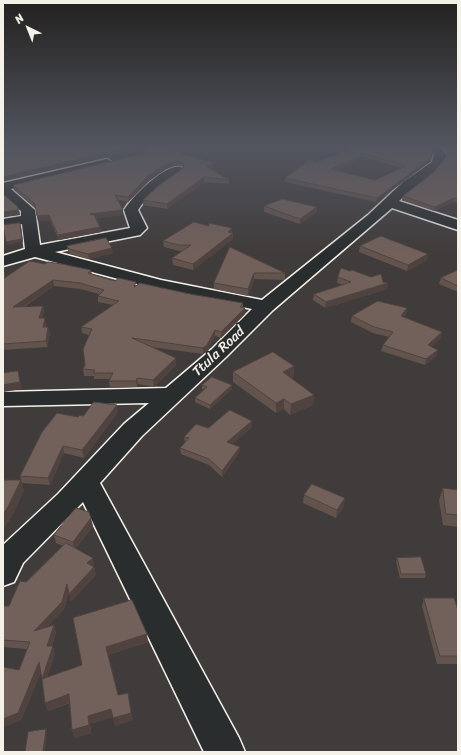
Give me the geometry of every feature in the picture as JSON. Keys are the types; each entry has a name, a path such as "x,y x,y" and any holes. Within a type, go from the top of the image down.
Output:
{"street":[{"path":"3,188 26,182"},
{"path":"3,261 33,251 135,232 140,228 131,210 142,196 161,182"},
{"name":"Ttula Road","path":"6,561 68,502 133,430 219,353 266,306 373,218 411,182"},
{"path":"3,188 28,210 33,251"},
{"path":"389,202 458,225"},
{"path":"3,223 29,220"},
{"path":"33,251 160,285 266,306"},
{"path":"3,398 172,395"},
{"path":"86,481 225,752"}],"building":[{"path":"24,182 142,182 128,197 115,195 123,210 90,214 94,215 100,227 58,235 49,215 37,216 35,204 13,185"},
{"path":"163,182 197,182 167,204 143,200"},
{"path":"304,182 398,182 377,198"},
{"path":"421,182 458,182 458,199 454,198 435,207 403,196"},
{"path":"3,194 18,207 18,210 3,212"},
{"path":"283,199 317,207 300,219 264,206"},
{"path":"194,222 209,226 209,223 232,228 228,232 233,233 193,264 172,258 191,245 179,245 163,241"},
{"path":"20,223 22,239 6,242 3,225"},
{"path":"381,236 428,254 408,265 360,246"},
{"path":"106,238 112,248 88,254 69,249 67,246"},
{"path":"230,247 285,273 254,273 248,289 214,283"},
{"path":"30,261 45,264 48,262 62,264 91,270 88,273 115,281 119,278 136,282 134,287 140,283 190,294 243,303 240,307 245,308 221,332 215,330 207,345 203,348 132,338 176,358 153,380 137,378 136,381 109,381 113,373 93,373 95,370 83,369 85,365 83,349 92,329 81,327 119,301 98,296 104,290 80,283 53,280 13,307 43,306 39,318 45,318 43,327 48,327 46,341 3,344 3,268 4,278"},
{"path":"341,268 350,271 352,270 371,277 381,274 383,282 388,283 326,302 314,294 351,282 338,277"},
{"path":"458,270 458,286 441,278"},
{"path":"378,301 407,308 401,316 442,332 428,345 438,350 426,359 383,345 393,332 374,327 352,316"},
{"path":"273,352 294,366 283,372 314,395 291,404 284,399 276,403 233,372"},
{"path":"18,371 20,382 3,385 3,373"},
{"path":"212,377 232,385 210,405 195,398 207,387 202,385"},
{"path":"94,402 117,405 82,450 63,446 48,478 20,476 42,432 57,413 78,417 80,415 83,416"},
{"path":"230,410 252,421 227,442 240,447 222,471 209,459 180,448 189,438 184,437 196,424 208,428"},
{"path":"3,480 21,480 3,514"},
{"path":"312,484 345,498 337,510 304,495"},
{"path":"443,488 458,490 458,515 446,514"},
{"path":"76,508 89,512 91,518 73,542 54,535"},
{"path":"66,543 93,558 87,563 94,567 69,594 67,584 62,602 34,631 54,625 47,646 53,646 42,679 39,662 18,713 3,719 3,667 19,670 30,642 3,640 3,606 9,606 20,581 26,582"},
{"path":"421,557 426,574 401,574 397,558"},
{"path":"424,598 454,598 458,610 458,656 440,656"},
{"path":"132,600 147,634 106,647 118,695 128,693 131,713 113,718 111,709 88,716 89,725 72,730 69,694 45,703 42,679 82,665 73,618"},
{"path":"46,729 43,752 25,752 28,732"}]}
